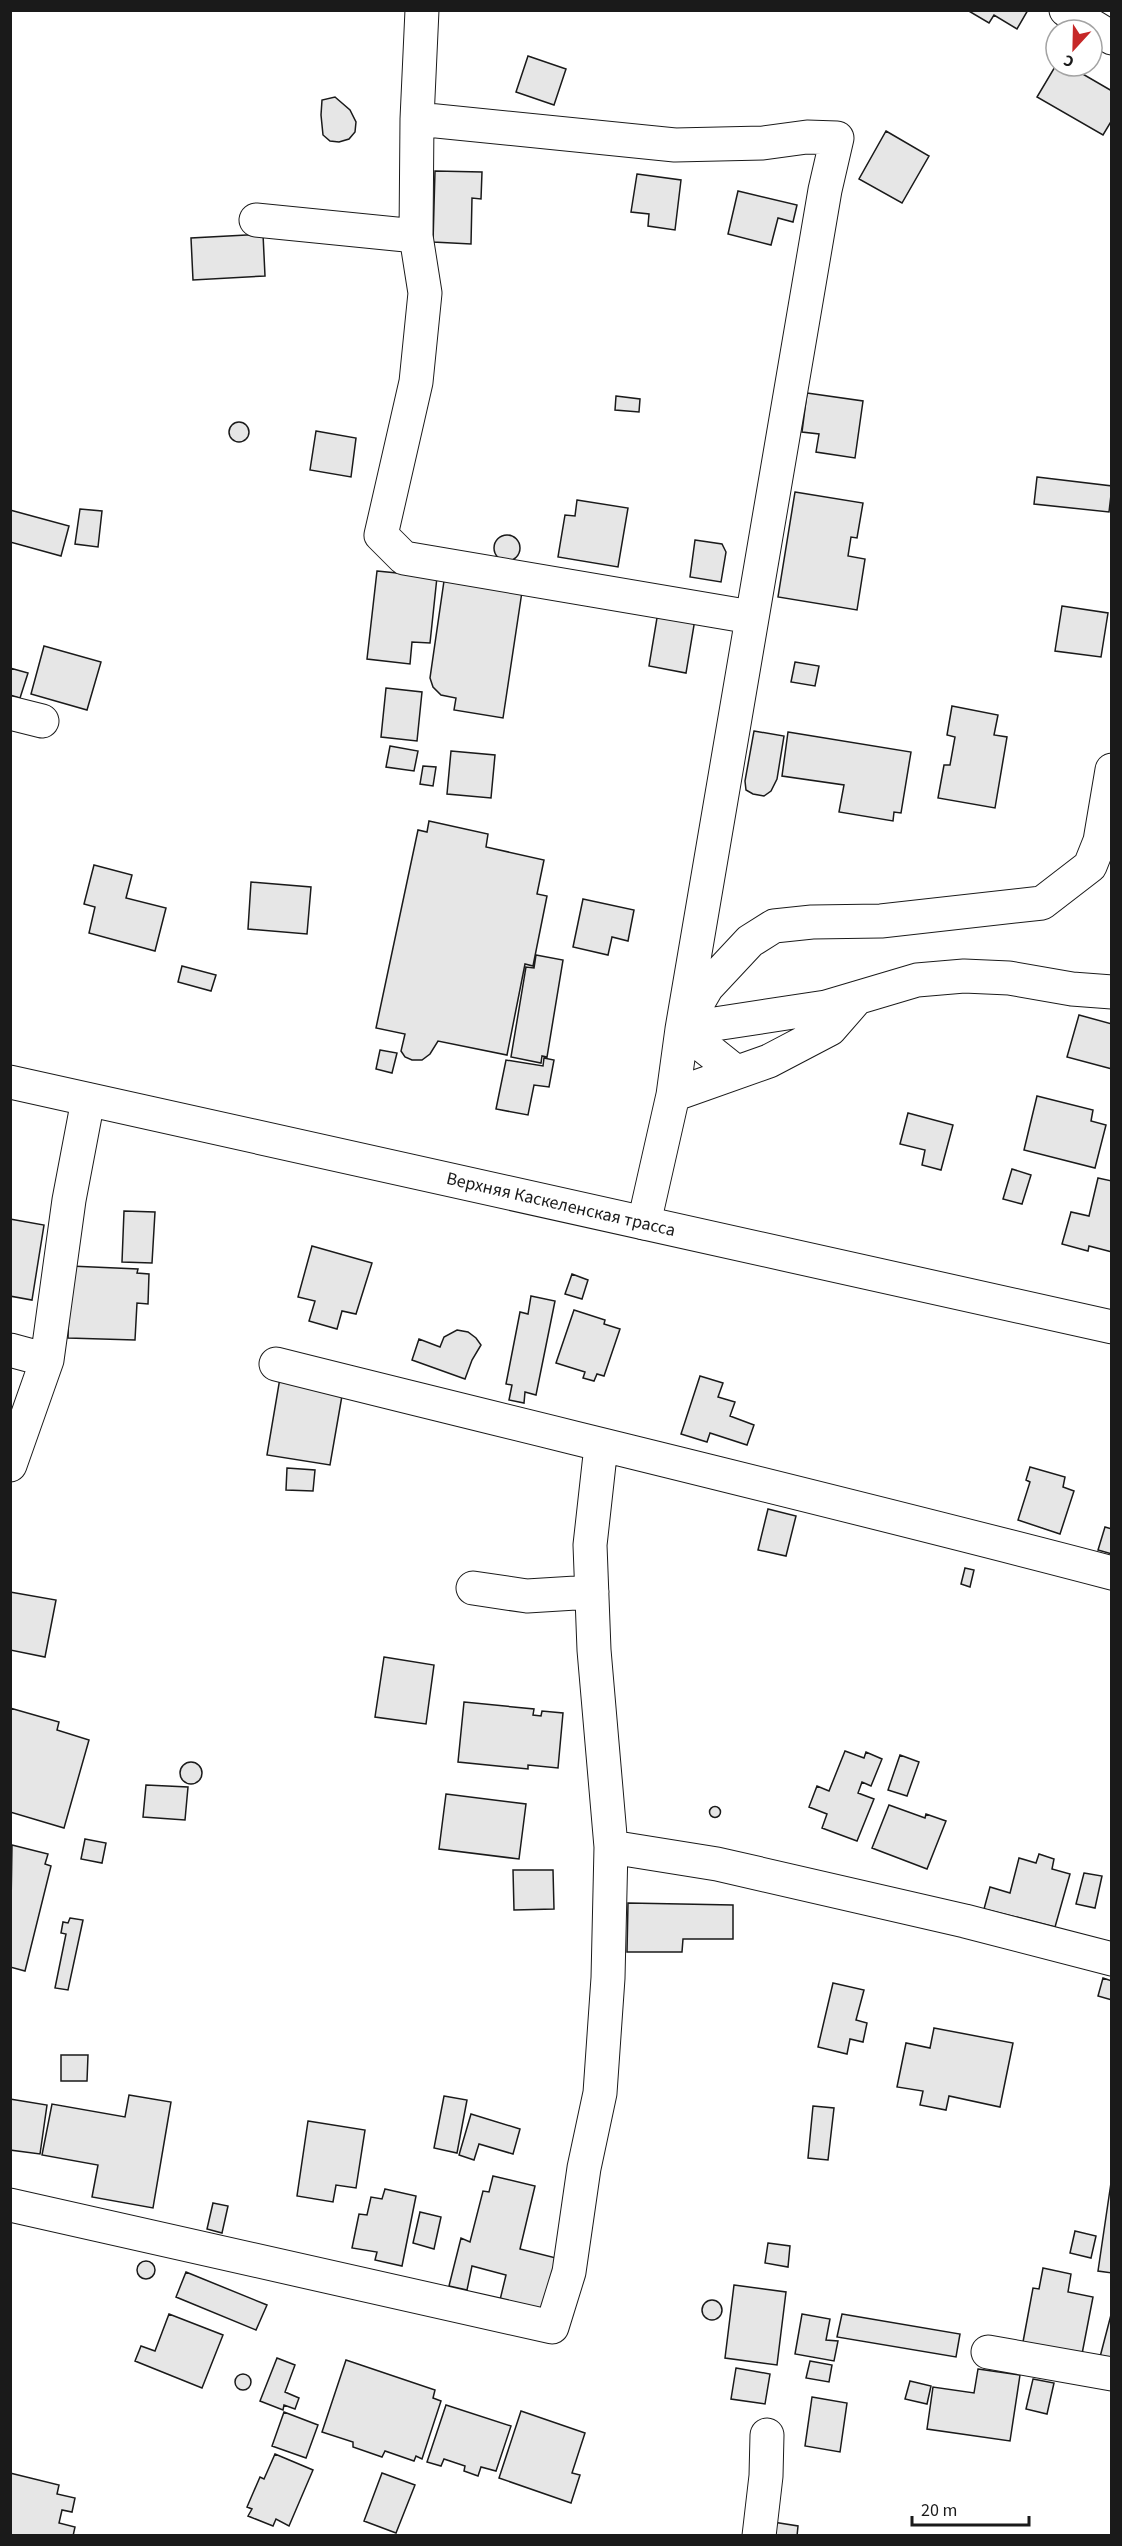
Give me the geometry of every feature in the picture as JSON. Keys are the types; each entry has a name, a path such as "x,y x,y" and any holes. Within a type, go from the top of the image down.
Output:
{"street":[{"path":"422,10 417,119 416,236 425,293 416,382 381,535 405,558 751,618"},
{"path":"1066,10 1112,38"},
{"path":"417,119 675,145 763,143 807,137 837,138 823,202 751,618 737,719 682,1029 673,1095 644,1223"},
{"path":"256,220 416,236"},
{"path":"10,713 42,721"},
{"path":"682,1029 707,987 750,941 774,926 880,921 1042,903 1090,866 1101,841 1112,770"},
{"path":"682,1029 826,1007 916,980 964,976 1009,978 1072,989 1112,992"},
{"path":"673,1095 769,1061 830,1029 857,998"},
{"path":"682,1029 736,1072"},
{"name":"Верхняя Каскеленская трасса","path":"10,1082 1112,1327"},
{"path":"10,1465 47,1360 69,1200 88,1100"},
{"path":"10,1350 47,1360"},
{"path":"276,1364 900,1518 1112,1573"},
{"path":"10,2205 552,2327 569,2272 584,2168 600,2093 608,1978 611,1847 594,1650 590,1545 601,1446"},
{"path":"473,1588 528,1596 592,1592"},
{"path":"611,1847 717,1864 954,1919 1112,1959"},
{"path":"988,2352 1112,2374"},
{"path":"759,2535 766,2476 767,2435"}],"building":[{"path":"967,10 1028,10 1017,29 994,15 989,23"},
{"path":"528,56 566,69 554,105 516,92"},
{"path":"1048,78 1090,78 1112,91 1112,120 1103,135 1037,97"},
{"path":"335,97 350,110 356,122 355,132 349,139 339,142 330,141 323,135 321,115 322,100"},
{"path":"886,131 929,156 902,203 859,179"},
{"path":"435,171 482,172 481,199 472,198 471,244 433,242"},
{"path":"637,174 681,180 675,230 648,226 649,214 631,212"},
{"path":"738,191 797,205 793,222 778,218 771,245 728,234"},
{"path":"263,234 265,276 193,280 191,238"},
{"path":"807,393 863,401 855,458 816,452 819,434 802,432"},
{"path":"616,396 640,399 639,412 615,410"},
{"path":"235,422 243,422 249,428 249,436 243,442 235,442 229,436 229,428"},
{"path":"316,431 356,438 351,477 310,470"},
{"path":"1037,477 1112,486 1109,512 1034,504"},
{"path":"795,492 863,503 857,538 851,537 848,556 865,559 857,610 778,597"},
{"path":"577,500 628,508 618,567 558,557 565,515 575,516"},
{"path":"80,509 102,511 98,547 75,544"},
{"path":"10,510 69,526 61,556 10,542"},
{"path":"507,535 516,539 520,548 516,557 507,561 498,557 494,548 498,539"},
{"path":"695,540 722,544 726,552 721,582 690,577"},
{"path":"377,571 437,577 430,643 412,642 410,664 367,659"},
{"path":"445,574 523,585 503,718 454,710 456,698 441,695 433,687 430,678"},
{"path":"1062,606 1108,613 1101,657 1055,651"},
{"path":"658,612 695,619 686,673 649,666"},
{"path":"44,646 101,662 87,710 31,694"},
{"path":"795,662 819,666 815,686 791,682"},
{"path":"10,668 28,673 20,698 10,695"},
{"path":"386,688 422,692 417,741 381,737"},
{"path":"952,706 998,715 994,735 1007,737 995,808 938,798 944,765 950,765 955,737 947,735"},
{"path":"754,731 784,736 777,779 771,791 764,796 746,790 745,781"},
{"path":"788,732 911,752 901,813 894,812 893,821 839,812 844,785 782,776"},
{"path":"390,746 418,751 414,771 386,767"},
{"path":"451,751 495,755 491,798 447,794"},
{"path":"423,766 436,767 433,786 420,784"},
{"path":"429,821 488,834 486,847 544,860 537,894 547,896 533,966 525,964 507,1055 438,1041 430,1054 422,1060 412,1060 405,1057 401,1051 405,1034 376,1028 418,830 427,832"},
{"path":"94,865 132,875 126,898 166,908 155,951 89,933 95,907 84,904"},
{"path":"251,882 311,887 307,934 248,929"},
{"path":"583,899 634,910 628,941 612,937 608,955 573,947"},
{"path":"536,955 563,960 547,1057 542,1056 541,1063 511,1057 526,967 534,968"},
{"path":"182,966 216,975 211,991 178,982"},
{"path":"1079,1015 1112,1024 1112,1069 1067,1057"},
{"path":"380,1050 397,1053 392,1073 376,1069"},
{"path":"544,1058 554,1060 549,1087 534,1085 528,1115 496,1109 506,1060 543,1066"},
{"path":"1037,1096 1093,1110 1091,1121 1106,1125 1095,1168 1024,1150"},
{"path":"908,1113 953,1125 941,1170 922,1165 925,1150 900,1144"},
{"path":"1012,1169 1031,1175 1022,1204 1003,1199"},
{"path":"1098,1178 1112,1181 1112,1252 1089,1246 1088,1251 1062,1244 1071,1212 1089,1216"},
{"path":"124,1211 155,1212 152,1263 122,1262"},
{"path":"10,1219 44,1225 32,1300 10,1296"},
{"path":"312,1246 372,1263 356,1314 342,1311 337,1329 309,1321 315,1301 298,1297"},
{"path":"70,1266 138,1269 137,1273 149,1274 148,1304 137,1303 135,1340 68,1338"},
{"path":"572,1274 588,1280 582,1299 565,1294"},
{"path":"531,1296 555,1301 536,1395 525,1392 524,1403 509,1400 512,1385 506,1384 520,1312 528,1314"},
{"path":"574,1310 605,1320 604,1324 620,1329 604,1376 597,1374 594,1381 583,1378 585,1372 556,1363"},
{"path":"457,1330 468,1332 481,1345 465,1379 412,1360 419,1339 440,1347 444,1337"},
{"path":"700,1376 723,1383 718,1397 735,1402 730,1416 754,1425 747,1445 710,1433 707,1442 681,1434"},
{"path":"280,1378 343,1390 330,1465 267,1455"},
{"path":"1030,1467 1065,1477 1063,1487 1074,1491 1060,1534 1018,1520 1030,1482 1026,1480"},
{"path":"287,1468 315,1470 313,1491 286,1490"},
{"path":"768,1509 796,1516 786,1556 758,1550"},
{"path":"1105,1527 1112,1529 1112,1554 1098,1550"},
{"path":"965,1568 974,1570 970,1587 961,1584"},
{"path":"10,1592 56,1600 45,1657 10,1650"},
{"path":"384,1657 434,1665 426,1724 375,1717"},
{"path":"464,1702 534,1709 533,1715 541,1716 542,1711 563,1713 558,1768 528,1765 528,1769 458,1762"},
{"path":"10,1708 59,1722 57,1730 89,1740 64,1828 10,1812"},
{"path":"845,1751 864,1758 866,1752 882,1759 871,1786 862,1782 858,1793 874,1799 857,1841 822,1828 827,1814 809,1807 817,1786 829,1791"},
{"path":"900,1755 919,1762 907,1796 888,1790"},
{"path":"191,1762 199,1765 202,1773 199,1781 191,1784 183,1781 180,1773 183,1765"},
{"path":"146,1785 188,1787 185,1820 143,1817"},
{"path":"446,1794 526,1804 519,1859 439,1849"},
{"path":"889,1805 925,1818 926,1814 946,1821 927,1869 872,1848"},
{"path":"715,1806 721,1812 715,1818 709,1812"},
{"path":"85,1839 106,1843 102,1863 81,1859"},
{"path":"12,1845 48,1854 45,1864 51,1866 25,1971 10,1967"},
{"path":"1039,1854 1054,1859 1052,1869 1070,1874 1055,1927 984,1909 990,1887 1010,1893 1019,1858 1036,1863"},
{"path":"513,1870 553,1870 554,1909 514,1910"},
{"path":"1084,1873 1102,1876 1095,1908 1076,1904"},
{"path":"628,1903 733,1905 733,1939 683,1939 682,1952 627,1952"},
{"path":"70,1918 83,1920 68,1990 55,1988 66,1934 61,1933 63,1922 68,1923"},
{"path":"1103,1978 1112,1981 1112,2000 1098,1996"},
{"path":"833,1983 864,1990 856,2020 867,2023 863,2042 850,2039 847,2054 818,2047"},
{"path":"934,2028 1013,2043 1000,2107 949,2096 946,2110 920,2105 923,2091 897,2087 906,2043 930,2048"},
{"path":"61,2055 88,2055 87,2081 61,2081"},
{"path":"129,2095 171,2102 153,2208 92,2197 98,2165 42,2155 52,2104 125,2117"},
{"path":"444,2096 467,2100 457,2153 434,2148"},
{"path":"10,2099 47,2105 40,2154 10,2150"},
{"path":"813,2106 834,2108 828,2160 808,2158"},
{"path":"471,2114 520,2129 513,2154 479,2144 474,2160 459,2155"},
{"path":"308,2121 365,2130 356,2188 336,2185 333,2202 297,2196"},
{"path":"493,2176 535,2186 520,2249 556,2258 543,2310 500,2300 506,2275 472,2266 467,2290 449,2286 461,2238 470,2242 483,2191 489,2192"},
{"path":"1112,2176 1112,2273 1098,2271"},
{"path":"385,2189 416,2196 402,2266 375,2260 377,2252 352,2248 359,2214 367,2215 371,2197 382,2199"},
{"path":"213,2203 228,2206 222,2233 207,2229"},
{"path":"420,2212 441,2217 434,2249 413,2243"},
{"path":"1075,2231 1096,2236 1091,2258 1070,2253"},
{"path":"768,2243 790,2246 788,2267 765,2263"},
{"path":"142,2261 150,2261 155,2266 153,2277 142,2279 137,2274 137,2266"},
{"path":"1043,2268 1071,2274 1068,2292 1093,2297 1082,2354 1023,2342 1033,2288 1039,2289"},
{"path":"186,2272 267,2305 256,2330 176,2297"},
{"path":"734,2285 786,2292 777,2365 725,2358"},
{"path":"712,2300 719,2303 722,2310 719,2317 712,2320 705,2317 702,2310 705,2303"},
{"path":"1112,2311 1112,2360 1100,2357"},
{"path":"169,2314 223,2335 202,2388 135,2361 141,2346 155,2351"},
{"path":"802,2314 830,2319 826,2340 838,2341 834,2361 795,2354"},
{"path":"842,2314 960,2334 956,2357 837,2337"},
{"path":"277,2358 295,2365 285,2392 299,2398 295,2409 284,2405 283,2410 260,2401"},
{"path":"346,2360 435,2390 433,2398 441,2401 422,2459 416,2456 414,2461 385,2451 382,2457 353,2447 353,2442 322,2432"},
{"path":"810,2361 832,2365 829,2382 806,2378"},
{"path":"736,2368 770,2374 765,2404 731,2399"},
{"path":"978,2369 1020,2375 1010,2441 927,2429 933,2387 974,2393"},
{"path":"243,2374 249,2376 251,2382 249,2388 243,2390 237,2388 235,2382 237,2376"},
{"path":"1033,2379 1054,2383 1047,2414 1026,2409"},
{"path":"910,2381 931,2386 927,2404 905,2399"},
{"path":"812,2397 847,2403 840,2452 805,2446"},
{"path":"446,2405 511,2426 496,2471 481,2467 478,2476 464,2471 465,2466 444,2459 441,2466 427,2462"},
{"path":"521,2411 585,2433 572,2473 580,2475 571,2503 499,2478"},
{"path":"284,2412 318,2425 306,2458 272,2446"},
{"path":"275,2454 313,2470 289,2526 276,2519 273,2526 248,2516 252,2509 247,2507 260,2477 264,2479"},
{"path":"10,2473 59,2485 57,2494 75,2498 72,2512 62,2510 59,2523 75,2527 73,2536 10,2536"},
{"path":"382,2473 415,2485 396,2533 364,2521"},
{"path":"773,2522 798,2526 797,2536 771,2536"}]}
